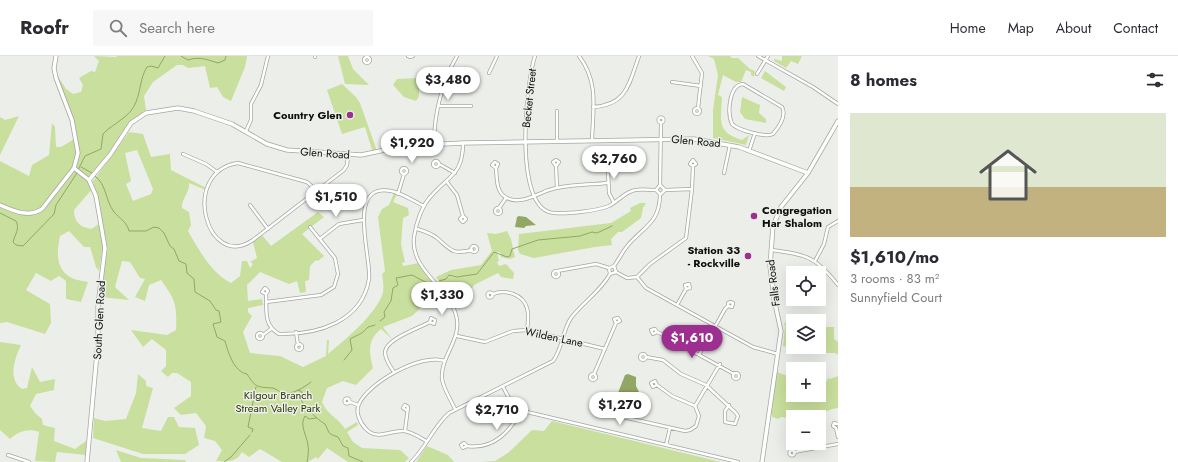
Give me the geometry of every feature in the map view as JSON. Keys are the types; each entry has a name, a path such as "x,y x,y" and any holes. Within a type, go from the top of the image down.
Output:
{"main road":[{"path":"0,205 26,214 37,212 46,204 75,169 78,159 78,148 72,120 56,78 54,68 56,56"},
{"name":"Glen Road","path":"89,180 110,154 131,123 146,113 183,108 246,131 267,144 279,148 348,155 369,154 404,146 434,144 661,138 694,139 749,150 808,173"},
{"name":"Falls Road","path":"762,462 781,328 774,299 770,250 773,226 778,212 808,173 838,121"},
{"path":"75,169 89,180"},
{"name":"South Glen Road","path":"87,462 98,342 98,306 105,248 96,196 89,180"}],"street":[{"path":"246,131 251,120 251,104 261,85 268,56"},
{"path":"408,56 410,58 413,56"},
{"path":"434,144 435,124 439,106 449,73 457,56"},
{"path":"489,73 497,56"},
{"name":"Becket Street","path":"534,195 527,170 525,141 531,74 535,56"},
{"path":"579,56 587,66 593,82 592,140"},
{"path":"593,107 610,105 622,96 639,56"},
{"path":"692,56 701,70 701,86 698,108"},
{"path":"758,56 838,104"},
{"path":"757,74 768,56"},
{"path":"672,82 701,86"},
{"path":"740,84 748,86 778,104 784,110 783,117 773,134 766,136 755,133 736,127 731,122 732,94 735,88 740,84"},
{"path":"439,106 471,106"},
{"path":"557,111 557,141"},
{"path":"656,190 660,185 661,123"},
{"path":"749,150 755,133"},
{"path":"455,410 444,384 442,375 445,361 456,336 457,320 453,307 416,256 414,241 416,229 424,206 432,194 447,182 455,173 462,161 463,143"},
{"path":"724,174 730,145"},
{"path":"183,154 206,164 217,172"},
{"path":"317,191 306,182 280,176 244,163 230,164 217,172 204,199 203,206 209,225 218,238 230,247 242,247 268,228 317,191 344,170 347,165 348,155"},
{"path":"614,203 609,195 607,174 610,167 615,163 626,161"},
{"path":"440,164 455,173"},
{"path":"556,166 557,188"},
{"path":"411,462 419,454 440,421 455,410 553,361 572,318 605,283 610,274 616,272 629,278 637,277 650,264 686,238 692,189 693,166"},
{"path":"496,168 498,188 506,198 520,200 557,188 607,183"},
{"path":"398,194 404,174"},
{"path":"447,182 457,195 463,216"},
{"path":"660,185 665,190"},
{"path":"660,194 665,190 692,189"},
{"path":"534,195 541,208 552,213 598,209 614,203 634,190 656,190 660,194 660,205 655,218 628,245 614,266 608,268 596,264 557,271"},
{"path":"266,294 266,320 271,329 279,334 322,328 336,324 351,314 359,304 366,291 369,278 363,220 365,204 374,194 387,191 398,194 424,206"},
{"path":"499,208 506,198"},
{"path":"250,205 268,228"},
{"path":"321,238 339,224 363,220"},
{"path":"815,260 824,244 828,228 838,221"},
{"path":"266,302 321,295 332,289 338,274 337,264 331,251 310,227"},
{"path":"416,229 431,234 453,251 458,252 472,250"},
{"path":"770,250 797,254 815,260 827,271 838,285"},
{"path":"614,266 616,272"},
{"path":"608,268 610,274"},
{"path":"637,277 640,283 646,288 753,347 778,354"},
{"path":"677,305 686,289"},
{"path":"493,294 501,292 510,293 522,300 528,312 527,330"},
{"path":"700,355 715,326 728,306"},
{"path":"394,372 385,354 386,347 394,339 430,322"},
{"path":"594,374 616,323"},
{"path":"263,335 271,329"},
{"name":"Wilden Lane","path":"456,336 485,342 513,331 527,330 605,349"},
{"path":"296,332 298,345"},
{"path":"657,332 681,342 700,355 720,364 734,374"},
{"path":"646,357 663,360 681,374 706,385 729,405 737,414 736,424 725,422 725,411 729,405"},
{"path":"426,441 405,431 380,435 371,433 365,428 359,419 358,405 362,398 394,372 431,358 445,361"},
{"path":"695,406 706,385 720,364"},
{"path":"622,403 619,410 623,417 684,431 690,430 696,426 699,416 695,406 678,400 657,386"},
{"path":"503,387 510,400 522,410 738,462"},
{"path":"350,402 358,405"},
{"path":"405,431 406,410"},
{"path":"467,446 481,447 494,442 510,428 522,410"},
{"path":"838,424 833,425 834,428 837,428 838,436"},
{"path":"666,445 670,428"},
{"path":"794,452 838,444"},
{"path":"8,455 30,462"}],"green space":[{"path":"94,56 247,56 245,67 231,101 223,97 217,87 210,88 205,66 188,68 183,65 177,65 153,82 144,96 146,110 131,123 110,155 89,180 93,188 74,210 76,221 84,227 91,229 99,224 103,246 99,271 96,267 90,247 84,247 69,231 60,236 58,259 62,269 72,278 88,282 81,302 66,299 66,281 59,276 51,281 36,273 26,290 50,304 51,323 45,334 7,322 0,323 0,161 29,176 32,165 49,155 52,123 55,127 56,147 61,147 76,138 71,114 57,75 66,89 73,94 81,92 83,85 79,78 91,71 95,72 99,61"},
{"path":"338,56 348,56 353,69 369,85 345,84"},
{"path":"708,56 730,56 732,58 738,58 750,69 755,71 754,77 751,75 751,72 746,70 741,82 736,82 723,75 718,95 722,97 721,119 724,129 734,137 742,140 749,135 746,145 713,138 713,110 718,75 714,59"},
{"path":"782,56 802,56 798,64 791,61 786,68 774,61 774,59 782,61"},
{"path":"765,71 786,87 784,91 761,78"},
{"path":"418,78 419,96 416,101 404,97 393,85 397,79"},
{"name":"Country Glen","path":"342,84 356,97 360,103 377,151 373,153 365,127 342,134 327,90"},
{"path":"742,97 760,105 759,113 766,119 766,123 745,119 740,112"},
{"path":"19,116 0,155 0,117 5,120"},
{"name":"Kilgour Branch Stream Valley Park","path":"129,132 143,134 151,157 170,154 171,170 206,188 206,190 189,183 189,187 182,205 182,208 189,212 191,225 188,231 201,253 212,267 224,279 231,283 240,276 242,261 247,261 250,268 253,264 250,262 257,258 253,242 262,235 271,246 318,212 324,217 302,234 324,256 318,261 316,260 310,266 309,280 305,281 306,292 300,293 297,281 289,284 260,272 247,285 248,301 262,299 263,305 248,308 248,312 252,316 243,332 250,353 280,356 303,367 326,356 327,340 329,340 328,354 358,328 381,298 383,289 382,274 385,271 378,217 382,209 389,205 394,193 397,194 393,202 408,208 409,215 403,218 401,244 405,262 402,263 403,266 419,263 444,297 441,304 432,301 425,304 412,316 383,327 392,339 381,329 376,333 370,347 373,368 356,385 343,381 327,388 322,402 324,407 345,429 357,422 358,425 347,432 353,442 362,448 400,450 409,458 405,462 348,462 327,448 318,459 316,457 308,462 282,462 260,449 249,457 242,452 234,460 216,461 222,450 215,441 204,438 206,426 196,413 181,415 174,408 191,396 191,382 177,373 172,373 168,377 161,371 166,366 166,350 152,339 143,347 131,330 167,335 176,330 176,308 173,298 166,287 161,280 149,285 145,301 135,297 145,279 140,278 130,262 122,261 115,287 129,300 101,297 103,271 108,249 93,181","holes":["137,150 153,189 151,194 133,201 126,184 131,181 125,153"]},
{"path":"640,203 646,203 643,208 641,218 622,232 618,232 611,239 612,245 534,258 520,254 518,250 519,234 611,223 631,211 630,208"},
{"path":"507,231 511,239 515,257 510,259 501,257 500,252 497,252 499,261 497,262 499,266 506,264 514,273 513,279 501,277 498,273 474,285 472,288 451,295 436,277 451,270 481,265 492,251 487,233 496,234"},
{"path":"786,321 786,347 783,346 784,324"},
{"path":"826,327 834,327 834,339 838,342 838,355 835,353 826,353"},
{"path":"0,342 21,345 15,362 14,374 17,385 22,389 27,388 32,367 40,382 55,379 54,390 36,394 30,406 42,419 43,425 55,428 54,441 75,449 86,441 86,455 57,452 55,462 35,461 39,432 32,430 24,431 10,439 0,430"},
{"path":"777,372 786,375 786,402 826,402 826,380 827,381 828,378 830,379 838,376 838,408 826,412 826,410 786,410 786,418 781,417 778,419 772,417 770,414"},
{"path":"138,374 146,381 146,386 153,388 142,428 161,431 168,417 174,417 179,427 195,428 199,445 185,454 143,454 93,438 94,418 105,421 126,419 136,393"},
{"path":"552,421 721,462 481,462 495,461 508,453 532,430 544,431"},
{"path":"427,446 448,455 454,462 416,462"},
{"path":"116,450 141,458 185,460 186,462 121,462"}],"shaded area":[{"path":"517,217 526,217 536,225 526,226 524,228 515,227"},
{"path":"628,374 636,377 636,386 641,396 635,393 618,393 625,375"}],"waterway":[{"path":"78,170 85,156 101,149 103,134 126,116 133,108 138,98 143,75 147,67 151,66 158,68 165,56"},
{"path":"181,56 188,60 200,58 218,63 225,60 226,56"},
{"path":"81,167 92,173"},
{"path":"0,213 16,221 17,229 13,242 16,245 23,246 54,214 56,205 77,173"},
{"path":"95,176 102,184 114,212 125,223 129,231 146,231 154,227 159,228 164,233 170,246 174,249 179,261 186,264 187,273 194,279 195,292 210,301 216,310 219,311 221,322 213,324 217,337 225,341 232,361 238,370 247,374 257,386 273,388 283,393 295,392 311,382"},
{"path":"439,281 446,279 449,275 457,277 477,274 494,252 507,257 510,256 512,249 538,240 580,236 592,232 597,233 612,226"},
{"path":"380,321 385,317 384,312 391,301 393,288 398,285 396,278 412,275 427,283"},
{"path":"344,360 352,350 350,339 362,333 368,327 375,325"},
{"path":"252,432 253,429 248,427 256,387"},
{"path":"298,390 302,392 301,399 304,405 325,424 330,434 338,437 343,446 348,448 349,456 363,462"},
{"path":"307,462 308,447 303,427 303,419 305,416 309,419 316,418"},
{"path":"224,462 231,457 250,435"}],"place":[{"name":"Country Glen","path":"350,115"},
{"name":"Congregation Har Shalom","path":"754,216"},
{"name":"Station 33 - Rockville","path":"748,256"}]}
